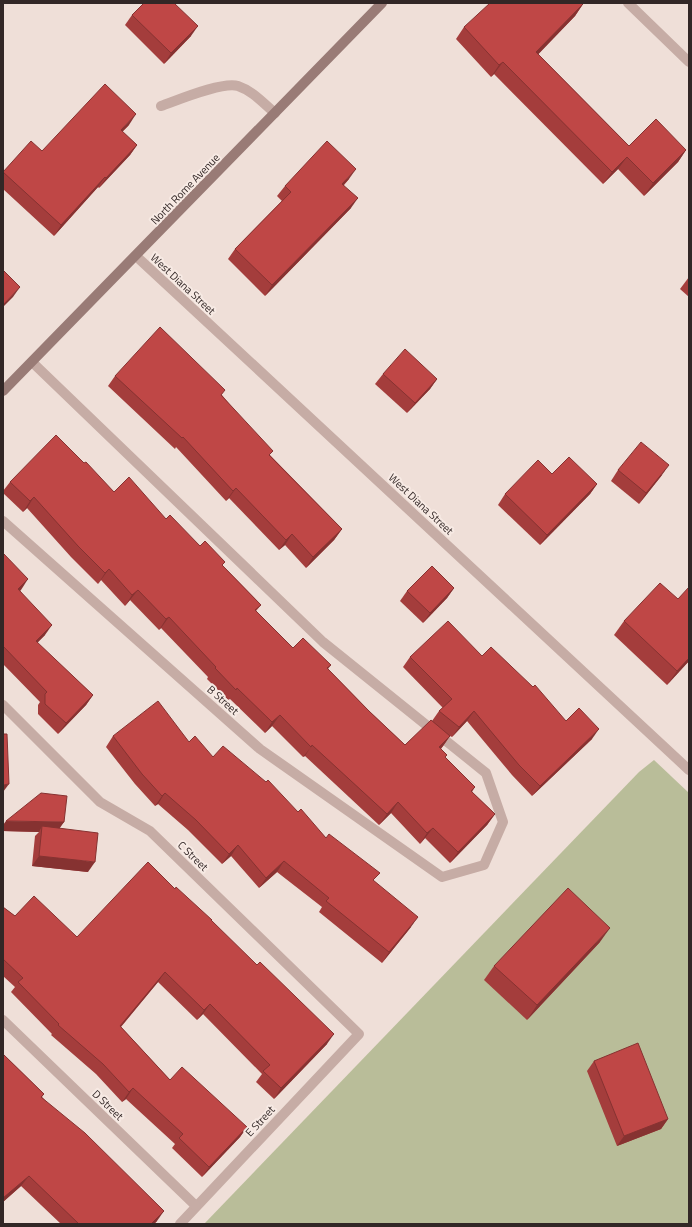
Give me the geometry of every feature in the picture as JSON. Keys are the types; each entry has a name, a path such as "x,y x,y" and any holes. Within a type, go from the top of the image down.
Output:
{"street":[{"name":"North Rome Avenue","path":"3,391 382,3"},
{"path":"628,3 689,62"},
{"path":"161,106 219,86 237,85 250,92 275,113"},
{"name":"West Diana Street","path":"136,256 687,764"},
{"name":"B Street","path":"3,521 260,749 442,877 484,865 503,822 486,773 323,642 32,362"},
{"name":"C Street","path":"3,705 100,802 150,831 359,1034"},
{"name":"D Street","path":"3,1020 196,1206"},
{"name":"E Street","path":"180,1224 359,1034"}],"green space":[{"path":"654,760 689,793 689,1224 204,1224 639,772"}],"building":[{"path":"144,3 174,3 198,26 171,53 132,15"},
{"path":"490,3 582,3 583,4 536,52 629,146 656,119 686,150 653,183 627,157 612,172 503,62 499,65 464,27"},
{"path":"105,84 136,114 121,130 137,145 61,225 3,172 31,141 42,151"},
{"path":"327,141 356,169 342,184 358,198 272,285 235,249 291,192 285,186"},
{"path":"3,270 20,287 3,305"},
{"path":"160,327 225,390 221,395 273,451 269,455 342,529 313,557 292,534 286,540 236,488 233,491 183,437 182,438 115,376"},
{"path":"405,349 437,379 415,403 383,374"},
{"path":"56,435 84,463 86,462 114,492 129,477 166,519 170,515 200,546 205,541 225,562 222,565 261,605 255,610 293,648 303,638 331,665 327,668 405,745 431,720 450,736 439,747 447,755 445,757 475,787 471,791 495,814 458,852 433,828 427,833 398,802 387,814 312,745 311,747 280,715 272,722 237,688 236,690 169,617 166,619 138,590 132,595 109,569 105,573 78,546 34,497 30,501 10,482"},
{"path":"641,442 669,465 646,493 618,470"},
{"path":"569,457 597,484 547,535 505,494 538,460 552,474"},
{"path":"3,553 28,579 18,589 52,625 36,641 93,695 66,723 45,704 45,694 47,692 3,646"},
{"path":"432,566 454,588 430,613 407,591"},
{"path":"660,583 678,599 689,587 689,658 677,671 624,621"},
{"path":"448,621 482,656 491,647 533,687 535,685 566,721 579,708 599,729 540,786 519,765 474,711 459,727 439,711 452,699 410,657"},
{"path":"158,701 189,742 195,736 213,757 223,746 266,782 268,780 298,812 301,809 326,838 329,834 380,873 373,880 418,917 389,952 326,901 329,898 284,861 266,878 238,845 229,854 196,820 165,793 162,796 142,774 113,736"},
{"path":"3,734 7,734 9,784 3,785"},
{"path":"41,793 67,796 64,822 6,821"},
{"path":"42,826 98,833 95,862 39,856"},
{"path":"148,862 175,889 176,887 212,920 257,965 260,962 334,1034 281,1088 263,1071 270,1065 210,1004 204,1010 165,972 120,1026 170,1080 182,1067 247,1127 209,1167 179,1138 183,1134 133,1088 129,1092 103,1064 58,1025 59,1024 18,982 23,978 3,959 3,907 15,916 34,896 77,937"},
{"path":"568,888 610,928 537,1005 494,966"},
{"path":"638,1043 668,1119 624,1136 594,1061"},
{"path":"3,1054 44,1094 41,1097 85,1133 164,1211 151,1224 79,1224 29,1176 3,1198"}]}
